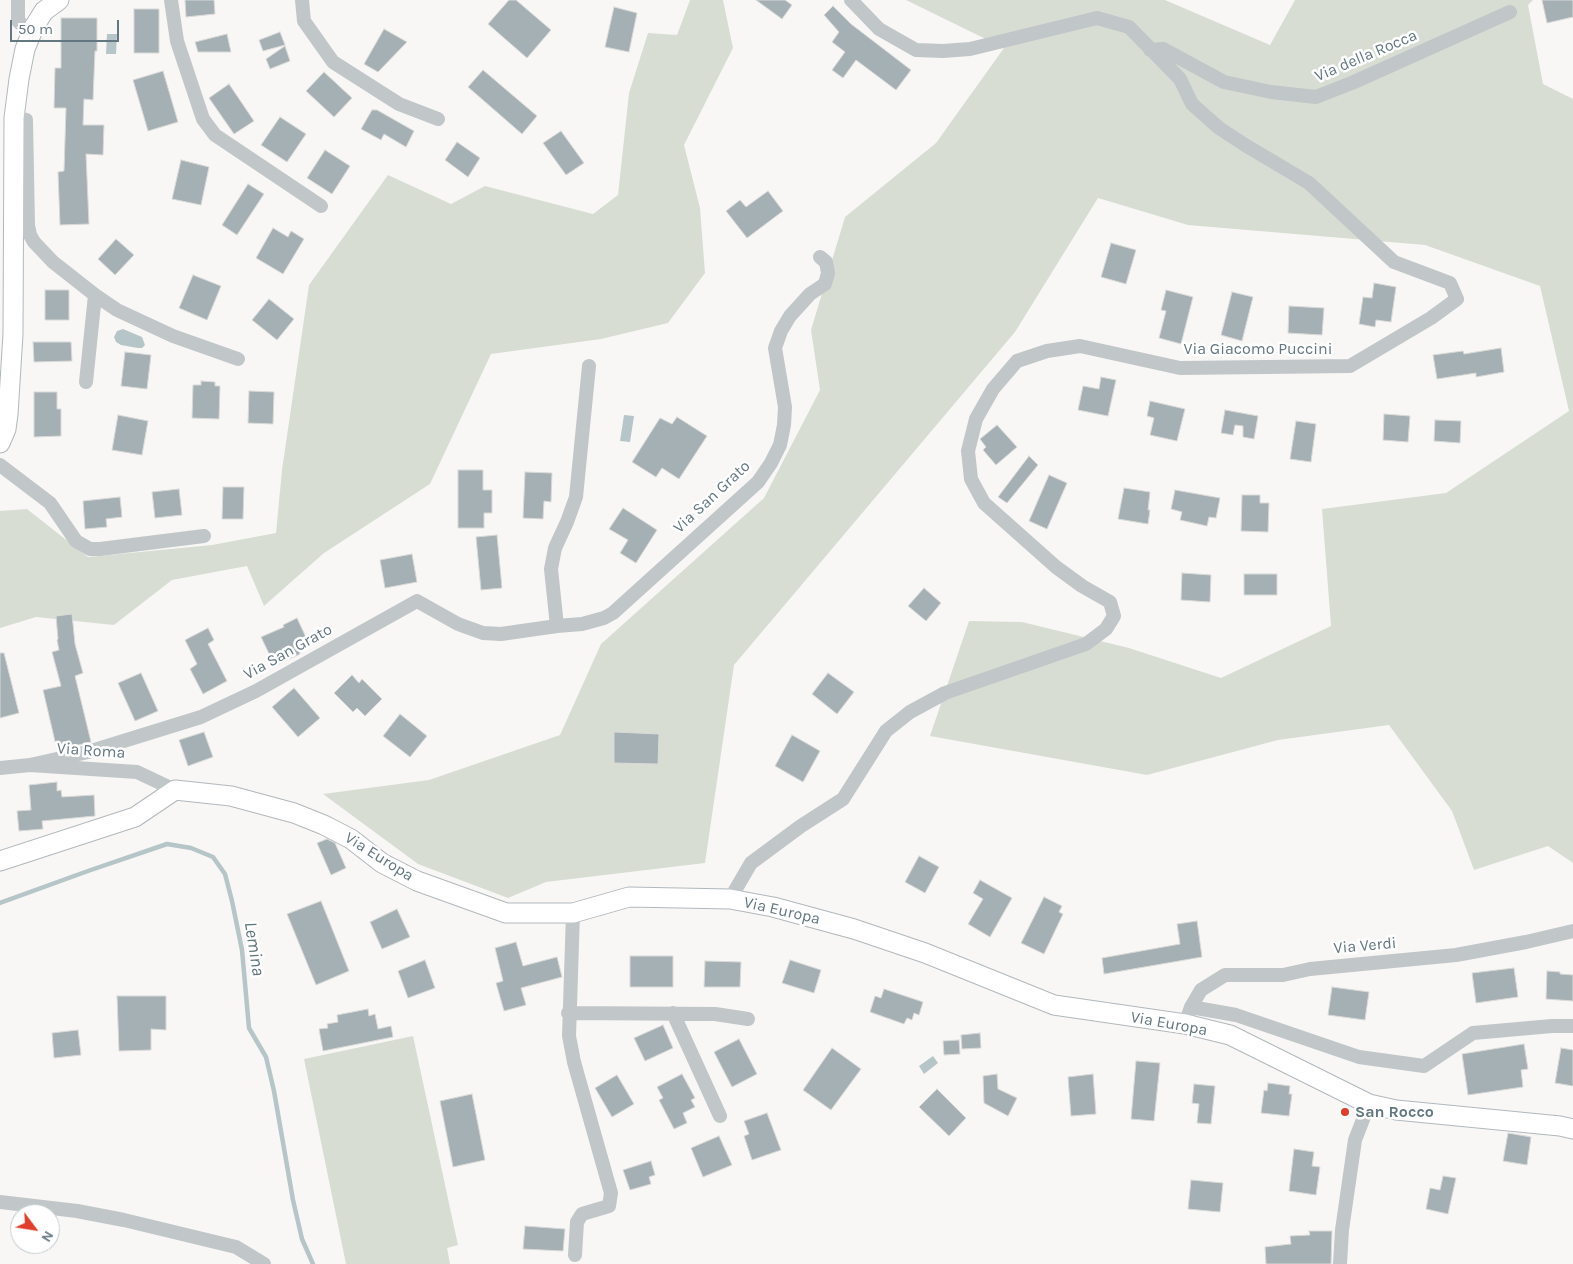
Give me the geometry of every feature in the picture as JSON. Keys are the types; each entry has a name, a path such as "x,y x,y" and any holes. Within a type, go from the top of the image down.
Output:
{"street":[{"path":"18,0 18,21 31,33"},
{"path":"0,442 6,429 4,412 13,334 14,118 21,64 31,33 44,11 60,0"},
{"path":"171,0 176,41 202,119 215,136 321,206"},
{"path":"302,0 304,21 333,62 399,104 438,119"},
{"path":"851,0 880,29 916,50 970,49 1097,18 1129,27 1150,50"},
{"name":"Via della Rocca","path":"1150,50 1164,49 1224,82 1271,92 1316,97 1354,82 1510,12"},
{"name":"Via Giacomo Puccini","path":"730,899 751,863 801,826 843,799 886,731 910,712 945,693 1086,644 1106,629 1114,616 1110,602 1082,586 1056,567 984,503 971,479 968,450 976,419 993,389 1017,361 1047,351 1080,346 1180,368 1350,366 1431,318 1457,300 1450,283 1394,262 1309,183 1218,128 1192,104 1180,79 1150,50"},
{"path":"14,118 26,120 28,226 34,242 53,262 94,295 117,310 156,329 238,359"},
{"name":"Via San Grato","path":"30,765 88,752 201,717 256,691 417,601 458,624 483,633 501,634 582,624 604,618 614,612 764,475 780,445 784,425 784,396 775,348 780,331 790,316 810,294 824,284 828,272 826,262 820,257"},
{"path":"86,382 94,295"},
{"path":"557,626 551,569 555,548 576,496 589,366"},
{"path":"0,465 50,503 76,541 90,549 204,536"},
{"name":"Via Roma","path":"0,768 30,765 137,772 175,790"},
{"path":"0,861 136,817 175,790"},
{"name":"Via Europa","path":"175,790 231,796 294,813 324,824 351,839 382,863 417,882 506,913 574,913 629,897 730,899 773,907 854,929 925,954 1054,1005 1188,1016 1369,1104 1396,1110 1560,1126 1573,1129"},
{"path":"574,913 568,1013 569,1036 574,1062 611,1192 609,1206 582,1214 577,1222 574,1255"},
{"name":"Via Verdi","path":"1188,1016 1200,990 1225,975 1283,975 1310,969 1456,955 1573,931"},
{"path":"568,1013 715,1014 748,1019"},
{"path":"673,1013 720,1116"},
{"path":"1188,1016 1236,1015 1359,1057 1424,1066 1473,1033 1573,1026"},
{"path":"1340,1264 1342,1230 1355,1140 1369,1104"},
{"path":"0,1202 77,1211 124,1220 236,1247 264,1264"}],"shaded area":[{"path":"690,0 723,0 733,48 684,145 700,208 705,273 668,323 601,339 491,354 430,484 324,553 264,606 247,566 172,580 114,625 36,617 0,628 0,511 27,509 88,557 212,545 276,533 282,470 309,285 388,175 451,204 485,186 593,214 618,195 629,93 648,33 677,35"},
{"path":"906,0 1165,0 1270,45 1295,0 1533,0 1528,5 1543,84 1573,99 1573,863 1548,846 1474,870 1452,811 1389,725 1278,740 1147,775 930,736 969,621 1022,622 1129,648 1221,678 1331,626 1322,509 1446,493 1569,411 1540,286 1425,245 1188,225 1098,198 1015,332 734,665 705,863 546,882 508,898 418,864 323,794 429,780 560,735 601,644 764,498 820,390 811,330 845,217 936,143 1004,48"},
{"path":"107,34 117,34 116,54 106,54"},
{"path":"123,329 142,337 145,345 142,348 138,348 121,345 116,342 114,337 117,331"},
{"path":"624,415 634,416 630,442 620,441"},
{"path":"413,1036 458,1245 447,1248 450,1264 346,1264 304,1059"},
{"path":"933,1056 938,1063 924,1074 919,1066"}],"building":[{"path":"185,0 214,0 215,14 186,17"},
{"path":"509,0 516,0 551,30 527,58 488,24"},
{"path":"756,0 785,0 792,5 782,19"},
{"path":"1542,0 1573,0 1573,17 1547,23"},
{"path":"833,6 851,24 911,70 896,90 856,60 843,78 832,70 845,52 832,42 839,32 824,15"},
{"path":"614,7 637,13 629,52 605,47"},
{"path":"134,9 159,9 159,53 134,53"},
{"path":"61,18 97,18 97,51 95,51 93,100 84,99 83,125 104,125 103,155 86,154 89,224 60,225 58,172 64,171 66,108 54,108 55,68 61,68"},
{"path":"384,29 407,42 378,72 364,64"},
{"path":"280,32 285,45 263,51 259,40"},
{"path":"227,34 231,52 198,52 195,42"},
{"path":"285,46 290,61 270,69 266,59"},
{"path":"483,70 537,116 522,134 468,87"},
{"path":"163,71 178,122 148,131 133,80"},
{"path":"324,72 352,98 334,117 306,91"},
{"path":"229,84 254,121 234,134 209,98"},
{"path":"372,110 377,110 414,131 406,147 384,134 381,140 361,129"},
{"path":"280,117 306,134 287,162 261,145"},
{"path":"561,131 584,163 566,175 543,143"},
{"path":"457,142 480,158 468,177 445,160"},
{"path":"325,150 350,166 332,194 307,178"},
{"path":"181,160 209,167 201,205 172,199"},
{"path":"248,184 264,194 237,235 222,225"},
{"path":"768,191 783,211 747,238 726,211 740,200 746,207"},
{"path":"273,228 288,237 291,231 304,239 283,274 256,258"},
{"path":"116,239 134,255 115,275 98,259"},
{"path":"1111,243 1136,250 1126,284 1101,277"},
{"path":"193,275 221,286 207,320 179,308"},
{"path":"1374,283 1396,287 1391,322 1376,320 1375,327 1359,324 1363,297 1372,298"},
{"path":"45,290 69,290 69,320 45,320"},
{"path":"1166,290 1193,297 1181,344 1159,338 1166,311 1161,310"},
{"path":"1232,292 1253,297 1242,341 1221,335"},
{"path":"269,299 294,319 277,340 252,320"},
{"path":"1289,306 1324,308 1322,335 1288,333"},
{"path":"33,342 71,342 72,361 34,362"},
{"path":"1501,348 1504,372 1476,377 1476,373 1437,379 1433,355 1463,351 1464,354"},
{"path":"125,352 151,355 147,389 121,386"},
{"path":"1101,377 1116,380 1108,416 1078,410 1083,386 1099,389"},
{"path":"201,381 215,382 215,386 220,386 219,419 192,418 193,385 201,385"},
{"path":"249,391 274,392 273,424 248,423"},
{"path":"34,392 57,392 57,409 61,409 61,436 34,437"},
{"path":"1150,401 1185,409 1177,441 1150,435 1154,418 1147,416"},
{"path":"1225,410 1258,416 1254,439 1243,437 1243,426 1235,425 1233,435 1221,433"},
{"path":"1384,414 1410,416 1408,442 1383,440"},
{"path":"118,415 148,421 142,455 112,450"},
{"path":"677,417 707,436 679,479 662,468 656,477 632,462 660,418 672,424"},
{"path":"1435,420 1461,421 1460,443 1434,441"},
{"path":"1296,421 1316,424 1311,462 1290,459"},
{"path":"997,425 1017,447 996,465 983,450 986,447 980,439"},
{"path":"1029,456 1038,465 1007,503 998,497"},
{"path":"458,470 483,470 483,490 492,490 492,513 484,513 484,528 458,528"},
{"path":"525,472 552,473 551,502 544,501 543,519 523,518"},
{"path":"1049,475 1067,483 1047,529 1029,521"},
{"path":"223,487 244,487 243,519 222,519"},
{"path":"1124,488 1150,492 1148,524 1118,519"},
{"path":"179,489 182,515 155,518 152,492"},
{"path":"1175,490 1220,498 1216,518 1209,517 1207,526 1180,520 1182,512 1171,509"},
{"path":"1242,495 1260,495 1260,503 1269,503 1268,532 1241,531"},
{"path":"120,497 122,517 106,519 107,527 85,529 83,501"},
{"path":"623,508 657,530 636,563 620,553 628,540 609,529"},
{"path":"497,535 502,588 481,590 476,537"},
{"path":"412,554 417,582 385,588 380,560"},
{"path":"1182,573 1211,575 1210,602 1181,600"},
{"path":"1244,574 1277,574 1277,595 1244,595"},
{"path":"924,588 941,603 926,621 908,606"},
{"path":"72,614 75,644 83,673 75,676 91,742 57,750 43,690 61,686 52,652 59,650 56,616"},
{"path":"297,618 310,646 299,651 300,654 275,666 261,637 284,627 283,625"},
{"path":"208,628 214,640 208,644 227,681 203,694 190,669 197,664 185,640"},
{"path":"0,653 4,653 19,713 0,718"},
{"path":"141,673 158,711 135,721 118,683"},
{"path":"828,673 854,692 837,714 812,694"},
{"path":"352,675 359,683 362,679 382,699 365,716 357,708 353,712 334,693"},
{"path":"294,688 320,718 298,737 272,707"},
{"path":"400,714 427,736 410,757 383,736"},
{"path":"204,732 213,757 188,766 179,740"},
{"path":"614,732 659,734 658,764 614,763"},
{"path":"792,735 820,751 803,782 775,766"},
{"path":"57,782 57,791 61,790 62,797 94,795 95,816 42,821 43,829 19,831 17,811 31,810 29,785"},
{"path":"327,839 335,843 346,868 331,875 317,843"},
{"path":"919,856 939,867 925,893 905,882"},
{"path":"980,880 1012,898 990,937 968,924 983,899 973,893"},
{"path":"1044,897 1062,906 1059,912 1063,914 1044,954 1021,943"},
{"path":"321,901 349,971 316,985 287,914"},
{"path":"397,909 410,937 382,949 370,922"},
{"path":"1197,921 1202,957 1104,974 1102,958 1180,944 1177,924"},
{"path":"516,942 523,966 557,957 562,977 521,988 526,1005 504,1011 496,983 503,981 495,948"},
{"path":"630,956 673,956 673,987 630,987"},
{"path":"425,960 435,988 408,998 398,971"},
{"path":"790,960 821,970 814,993 782,983"},
{"path":"705,961 741,962 740,987 704,987"},
{"path":"1514,968 1518,997 1476,1003 1472,973"},
{"path":"1547,971 1573,975 1573,1001 1546,999"},
{"path":"1332,987 1369,992 1365,1020 1328,1015"},
{"path":"884,989 923,1002 919,1015 914,1013 912,1020 907,1018 904,1024 870,1012 875,996 881,998"},
{"path":"117,996 166,996 166,1030 151,1029 151,1050 119,1051"},
{"path":"368,1009 369,1016 375,1014 378,1029 391,1026 393,1037 323,1051 319,1029 328,1028 327,1024 338,1022 337,1015"},
{"path":"663,1025 673,1048 645,1061 634,1038"},
{"path":"78,1030 81,1055 54,1058 52,1033"},
{"path":"980,1033 981,1048 962,1049 961,1035"},
{"path":"739,1039 757,1074 732,1087 714,1052"},
{"path":"959,1040 960,1054 944,1055 943,1041"},
{"path":"1524,1044 1528,1069 1521,1070 1523,1087 1468,1095 1462,1054"},
{"path":"832,1048 861,1069 831,1110 803,1090"},
{"path":"1561,1048 1573,1050 1573,1086 1555,1083"},
{"path":"1136,1061 1160,1063 1154,1121 1131,1119"},
{"path":"682,1074 695,1098 691,1100 695,1107 683,1113 687,1123 674,1129 659,1100 663,1098 657,1087"},
{"path":"997,1074 998,1089 1017,1098 1008,1116 984,1103 983,1076"},
{"path":"1093,1074 1096,1114 1071,1116 1068,1077"},
{"path":"617,1075 634,1104 612,1117 595,1088"},
{"path":"1268,1083 1290,1086 1289,1094 1292,1094 1289,1116 1261,1113 1264,1090 1267,1091"},
{"path":"1194,1084 1215,1086 1211,1124 1197,1123 1199,1104 1192,1103"},
{"path":"937,1089 966,1118 949,1136 919,1107"},
{"path":"472,1094 485,1160 453,1167 440,1101"},
{"path":"767,1113 781,1150 752,1160 744,1136 749,1134 744,1121"},
{"path":"1508,1133 1531,1137 1527,1165 1503,1161"},
{"path":"719,1136 732,1165 703,1177 691,1148"},
{"path":"1294,1149 1314,1152 1312,1166 1320,1167 1316,1195 1289,1191"},
{"path":"651,1161 655,1175 649,1177 651,1184 630,1190 623,1170"},
{"path":"1443,1176 1456,1178 1448,1214 1426,1209 1430,1188 1440,1190"},
{"path":"1191,1180 1223,1183 1220,1212 1188,1209"},
{"path":"525,1226 565,1229 563,1251 523,1249"},
{"path":"1309,1231 1332,1231 1331,1264 1266,1264 1265,1247 1291,1244 1290,1236 1310,1235"}],"waterway":[{"name":"Lemina","path":"0,903 167,844 191,848 213,857 225,874 232,901 242,950 249,1028 266,1057 274,1091 293,1200 302,1239 313,1264"}],"place":[{"name":"San Rocco","path":"1345,1112"}]}
